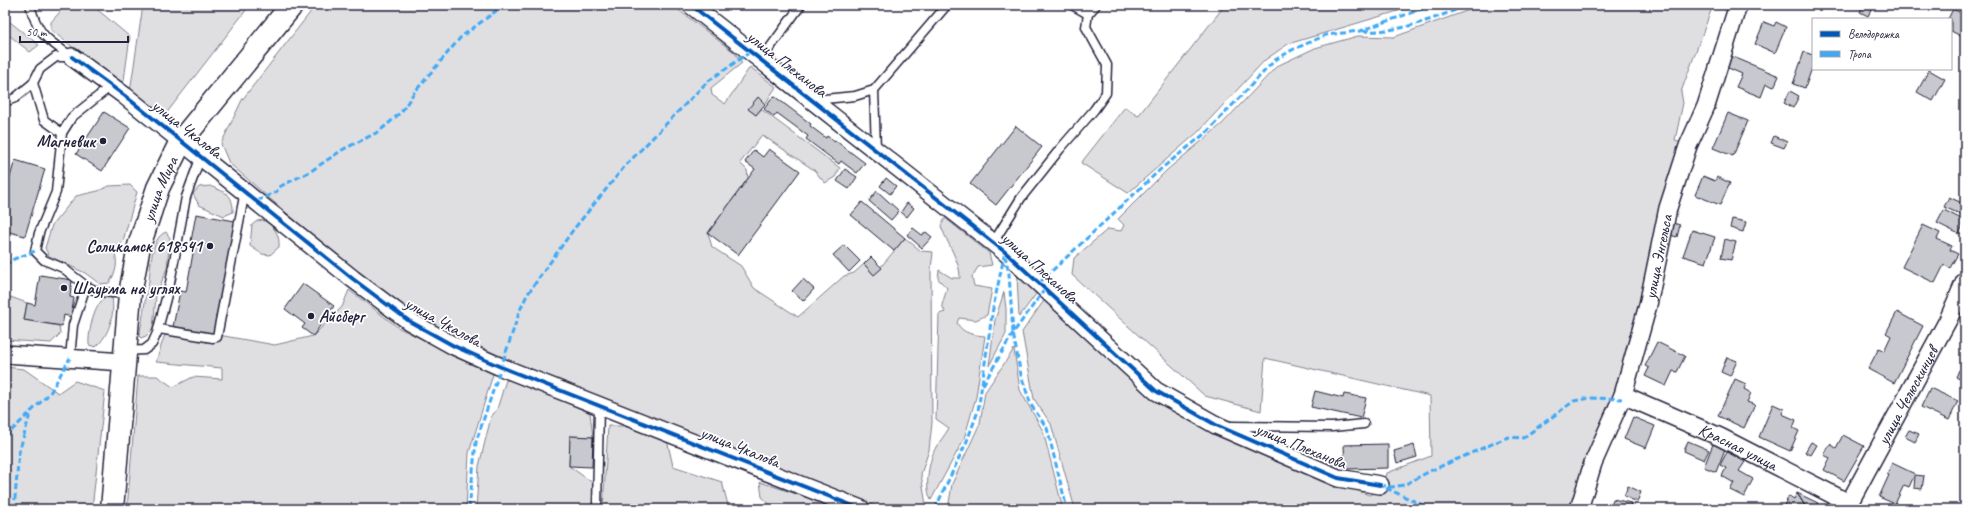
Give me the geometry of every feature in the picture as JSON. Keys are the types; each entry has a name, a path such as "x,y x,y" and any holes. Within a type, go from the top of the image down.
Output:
{"highway":[{"name":"улица Мира","path":"112,509 130,294 139,246 158,188 181,141 292,5"}],"street":[{"name":"улица Плеханова","path":"691,5 993,243 1156,391 1216,425 1338,478 1380,485"},
{"name":"улица Энгельса","path":"1579,509 1594,463 1623,396 1648,305 1668,208 1688,146 1706,106 1738,5"},
{"name":"улица Чкалова","path":"72,57 201,156 353,279 409,321 454,346 599,406 861,509"},
{"name":"улица Челюскинцев","path":"1848,506 1948,320 1965,281"},
{"path":"5,354 70,358 124,357"},
{"name":"Красная улица","path":"1623,396 1720,437 1848,506"}],"lane":[{"path":"30,5 43,36 72,57"},
{"path":"761,60 801,5"},
{"path":"811,100 854,96 874,90 947,5"},
{"path":"1072,5 1088,14"},
{"path":"993,243 1021,198 1060,149 1094,110 1106,93 1107,65 1086,28 1088,14 1096,5"},
{"path":"5,102 15,98 33,84 40,69 56,57 72,57"},
{"path":"33,84 44,120 62,133"},
{"path":"111,86 72,117 62,133 56,192 39,233 35,251 44,260 63,268 86,286 98,292 130,294"},
{"path":"874,90 876,151"},
{"path":"124,357 148,348 156,337 174,265 184,208 191,181 201,156"},
{"path":"159,329 213,338 217,337 245,191"},
{"path":"70,358 74,325 86,286"},
{"path":"597,509 599,406"},
{"path":"1216,425 1332,427 1364,424"}],"shaded area":[{"path":"66,5 92,5 130,37 123,87 51,30 51,22"},
{"path":"143,5 250,5 165,115 130,92"},
{"path":"316,5 672,5 735,53 742,63 711,88 712,95 725,104 750,67 776,87 765,104 758,98 749,109 756,115 761,109 840,168 835,177 825,183 814,170 762,135 740,163 747,170 748,178 708,233 712,247 741,266 754,288 798,317 844,276 854,273 864,264 874,275 905,238 921,251 933,252 931,269 932,423 929,450 921,474 926,505 925,509 883,509 461,341 420,318 336,256 229,163 221,144 242,100"},
{"path":"1225,5 1418,5 1288,44 1265,60 1198,132 1128,193 1081,163 1125,107 1138,116"},
{"path":"1483,5 1713,5 1681,92 1683,103 1675,140 1682,144 1642,309 1618,392 1575,509 1075,509 1051,424 1034,399 1022,332 1045,299 1244,446 1369,495 1383,490 1387,473 1431,456 1430,396 1265,358 1261,411 1205,396 1072,275 1074,258 1108,229 1121,231 1124,225 1118,219 1167,170 1222,124 1277,66 1315,48 1358,36 1394,37"},
{"path":"5,18 39,45 30,52 5,32"},
{"path":"130,185 137,192 123,241 115,253 116,269 109,283 100,284 85,273 49,256 45,248 52,225 76,196 98,191 109,186"},
{"path":"210,186 228,194 232,201 233,212 224,216 199,205 193,194 199,187"},
{"path":"945,218 989,253 992,265 978,267 972,277 974,286 992,289 987,315 976,320 959,318 957,323 962,330 966,332 985,336 976,397 964,439 931,500 928,488 929,466 933,452 949,428 936,419 939,314 945,312 942,305 947,288 938,279 939,270 952,278 960,278 960,272 956,259 941,226"},
{"path":"263,220 276,231 279,242 279,247 270,255 262,254 250,246 252,225 257,221"},
{"path":"166,232 170,238 167,268 156,296 153,329 146,336 141,338 139,336 152,256 156,241"},
{"path":"1017,276 1033,288 1036,294 1019,317"},
{"path":"349,290 399,328 472,363 494,371 469,453 466,509 127,509 138,376 157,376 173,387 193,377 222,379 222,368 156,362 164,337 173,327 275,345 313,336 342,307"},
{"path":"1004,292 1006,334 989,366 995,320"},
{"path":"5,295 27,303 24,320 59,326 60,334 51,343 5,340"},
{"path":"106,297 112,298 112,318 108,331 96,347 89,345 91,326 98,306"},
{"path":"1014,349 1020,390 1043,431 1063,509 948,509 952,484 980,423 985,392"},
{"path":"5,367 24,369 58,393 75,381 105,391 92,509 5,509"},
{"path":"506,380 518,380 590,413 593,437 570,436 569,466 593,483 592,509 476,509 479,466 491,417 497,409"},
{"path":"608,426 624,426 667,440 673,466 722,482 729,509 603,509"},
{"path":"760,482 843,509 775,509 762,497"}],"building":[{"path":"1863,5 1874,5 1868,16 1860,12"},
{"path":"1953,9 1965,15 1965,38 1952,32 1952,18 1948,18"},
{"path":"1764,22 1774,26 1776,22 1786,27 1775,53 1755,44"},
{"path":"1804,52 1812,55 1812,68 1805,88 1793,84"},
{"path":"1731,56 1779,76 1774,87 1766,84 1761,97 1736,87 1742,74 1726,67"},
{"path":"1929,70 1945,79 1933,101 1917,92"},
{"path":"1790,91 1799,96 1793,108 1784,103"},
{"path":"774,96 811,124 810,126 826,138 827,136 835,142 836,141 865,163 857,173 841,161 839,164 806,139 808,136 777,113 774,117 764,109"},
{"path":"758,97 765,104 756,115 748,109"},
{"name":"Магневик","path":"104,112 130,128 102,171 76,154"},
{"path":"1728,113 1748,121 1733,156 1713,148"},
{"path":"1016,126 1042,147 996,205 970,184"},
{"path":"1774,136 1787,142 1784,148 1771,143"},
{"path":"769,149 800,171 738,255 708,233 755,169 745,162 754,150 763,157"},
{"path":"15,160 45,169 25,236 5,231 5,194"},
{"path":"845,169 857,177 849,189 837,181"},
{"path":"1703,176 1715,181 1717,177 1730,183 1720,205 1695,195"},
{"path":"886,178 896,186 890,194 880,186"},
{"path":"877,191 899,211 891,220 869,201"},
{"path":"1949,197 1964,204 1960,214 1944,207"},
{"path":"862,202 905,238 894,251 851,215"},
{"path":"907,203 914,208 907,217 901,212"},
{"path":"1944,210 1965,221 1959,234 1937,223"},
{"path":"196,214 235,221 213,334 173,327 180,291 186,292 195,242 191,241"},
{"path":"1732,219 1746,222 1743,232 1730,228"},
{"path":"1673,223 1680,225 1677,237 1670,235"},
{"path":"1923,225 1940,233 1937,239 1952,246 1950,250 1958,254 1950,268 1944,265 1935,283 1902,267"},
{"path":"913,228 922,235 926,232 932,237 922,248 907,235"},
{"path":"1692,230 1715,237 1706,263 1683,256"},
{"path":"1725,239 1736,242 1731,260 1721,258"},
{"path":"844,245 860,261 849,272 833,255"},
{"path":"871,257 882,268 874,275 864,264"},
{"path":"40,275 72,280 70,297 74,298 71,317 64,315 62,326 24,320 27,303 35,305"},
{"path":"803,279 814,289 803,301 792,291"},
{"name":"Айсберг","path":"303,284 334,306 313,336 302,328 305,324 285,309"},
{"path":"1897,312 1923,326 1894,383 1868,369 1879,348 1884,351 1891,336 1886,333"},
{"path":"1657,342 1685,356 1677,372 1673,371 1666,386 1645,376 1649,368 1645,366"},
{"path":"1727,357 1737,361 1730,376 1721,372"},
{"path":"1959,370 1965,373 1965,382 1956,377"},
{"path":"1735,379 1746,384 1744,389 1751,393 1747,402 1755,405 1744,428 1718,416"},
{"path":"1930,388 1958,401 1949,420 1921,407"},
{"path":"1315,391 1343,398 1344,394 1366,398 1361,418 1311,407"},
{"path":"1773,404 1784,409 1782,414 1796,420 1793,428 1799,431 1790,451 1759,437"},
{"path":"1633,417 1655,426 1646,448 1624,439"},
{"path":"1909,430 1919,434 1915,442 1905,437"},
{"path":"1843,435 1864,446 1844,481 1824,470 1830,458 1824,455 1830,444 1836,448"},
{"path":"570,436 593,437 592,467 569,466"},
{"path":"1688,441 1709,450 1704,460 1684,451"},
{"path":"1811,442 1817,445 1811,455 1805,452"},
{"path":"1388,444 1388,468 1345,469 1344,445"},
{"path":"1713,444 1725,449 1716,472 1704,467"},
{"path":"1414,445 1417,457 1397,463 1394,451"},
{"path":"1727,452 1745,462 1739,471 1753,479 1744,497 1730,490 1734,483 1722,476 1726,468 1720,465"},
{"path":"1892,463 1915,474 1909,487 1904,485 1895,504 1879,497 1889,475 1887,474"},
{"path":"1915,475 1924,476 1922,489 1914,488"},
{"path":"1628,486 1641,492 1637,502 1624,496"},
{"path":"1797,493 1807,509 1782,509 1789,496 1794,499"},
{"path":"1797,493 1818,503 1816,509 1807,509"},
{"path":"1613,499 1631,503 1630,509 1610,509"}],"marked path":[{"path":"257,201 276,192 281,186 311,171 342,150 378,132 402,111 413,94 461,37 504,5"},
{"path":"1039,283 1162,168 1207,132 1275,60 1292,50 1326,35 1360,31 1433,5"},
{"path":"1363,31 1391,30 1417,24 1469,5"},
{"path":"469,509 476,442 520,310 527,295 573,230 625,166 707,82 750,52"},
{"path":"5,265 14,259 35,251"},
{"path":"935,509 967,441 978,411 993,308 1005,252"},
{"path":"1005,255 1009,274 1013,333 1021,375 1031,405 1047,428 1067,509"},
{"path":"983,385 1013,333 1045,289"},
{"path":"5,437 50,393 70,358"},
{"path":"1380,485 1392,487 1404,485 1430,471 1508,437 1523,438 1574,401 1590,398 1622,399"},
{"path":"14,509 19,452 31,411"},
{"path":"1386,488 1431,509"}],"cycle path":[{"path":"691,5 1005,252 1156,391 1216,425 1338,478 1380,485"},
{"path":"72,57 125,96 353,279 409,321 454,346 501,367 861,509"}],"place":[{"name":"Магневик","path":"103,141"},
{"name":"Соликамск 618541","path":"210,246"},
{"name":"Шаурма на углях","path":"64,288"},
{"name":"Айсберг","path":"311,316"}]}
